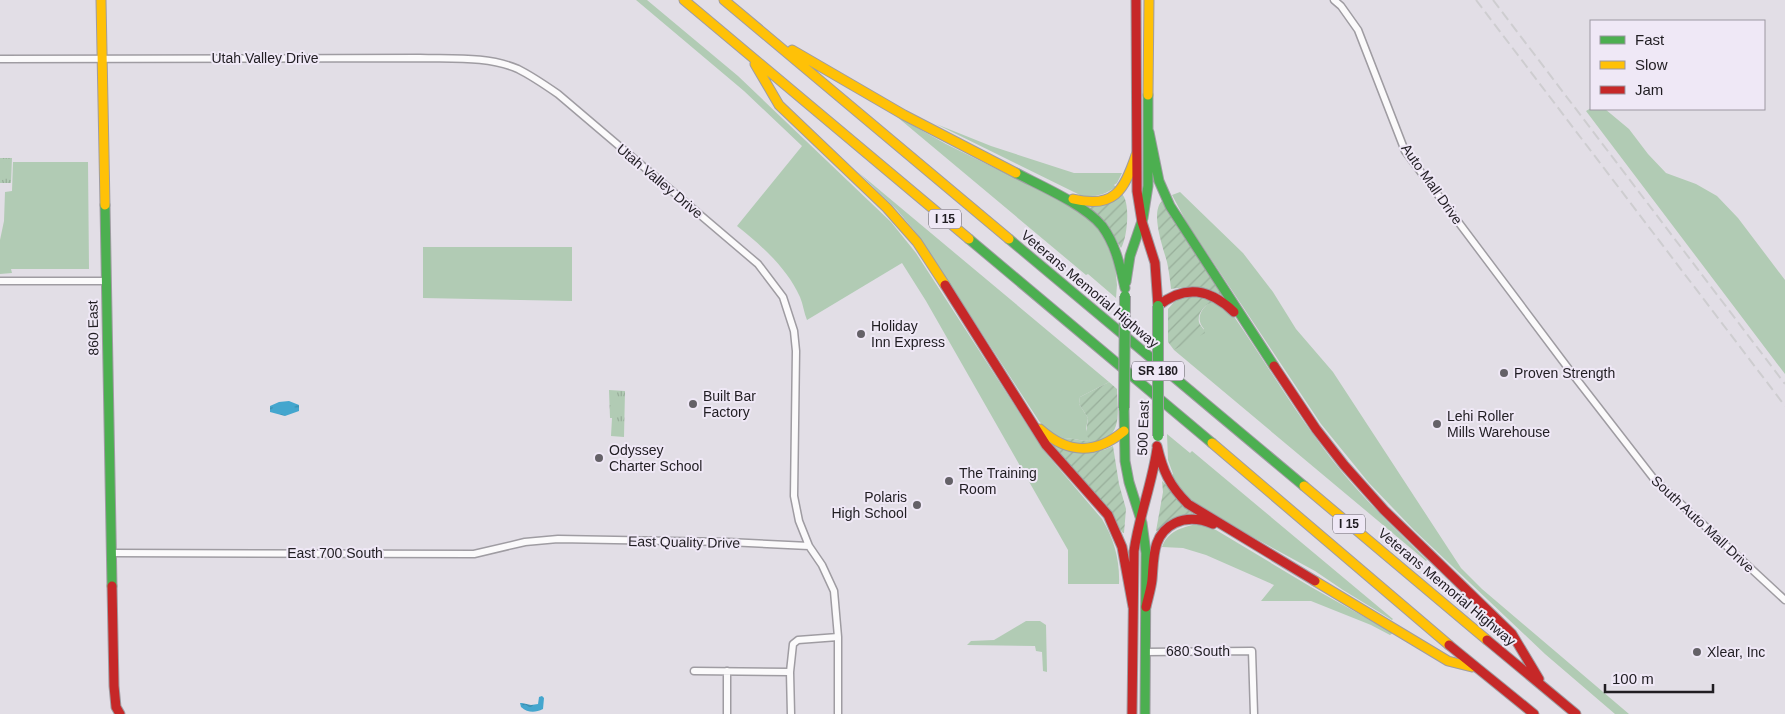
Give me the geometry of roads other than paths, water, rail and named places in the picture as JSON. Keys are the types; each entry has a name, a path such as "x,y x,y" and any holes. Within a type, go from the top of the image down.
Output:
{"main road":[{"name":"860 East","path":"101,0 111,553 114,686 117,712"},
{"name":"I 15","path":"684,0 1141,383 1477,669 1534,714"},
{"name":"Veterans Memorial Highway","path":"724,0 1576,714"},
{"name":"500 East","path":"1132,714 1134,554 1140,515 1153,475 1158,441 1158,306 1155,263 1142,222 1137,191 1136,0"},
{"name":"500 East","path":"1145,714 1145,548 1140,515 1126,467 1124,408 1125,292 1130,256 1142,222 1148,190 1149,0"},
{"path":"766,35 912,120 1051,190 1082,209 1104,229 1116,252 1125,292"},
{"path":"750,56 779,105 887,208 917,242 1031,418 1046,445 1098,502 1113,524 1122,547 1133,607"},
{"path":"1149,132 1159,181 1167,201 1235,305 1245,324 1316,429 1344,465 1392,518 1512,634 1544,687"},
{"path":"1051,190 1087,202 1108,199 1124,186 1136,154"},
{"path":"1158,306 1176,293 1192,292 1206,294 1224,302 1245,324"},
{"path":"1031,418 1051,439 1060,444 1075,448 1089,449 1103,446 1117,438 1124,431"},
{"path":"1158,441 1166,476 1178,495 1188,504 1448,661 1477,669"},
{"path":"1146,607 1152,582 1153,552 1158,539 1166,529 1181,520 1198,519 1234,533"}],"street":[{"name":"Auto Mall Drive","path":"1334,0 1341,6 1358,30 1405,151 1571,372"},
{"name":"Utah Valley Drive","path":"0,59 469,59 506,65 537,79 558,94 745,251 764,270 783,297 791,318 796,351 794,496 799,521 809,546 822,565 834,591 838,638 838,714"},
{"path":"0,281 106,282"},
{"name":"South Auto Mall Drive","path":"1571,372 1654,479 1785,600"},
{"name":"East Quality Drive","path":"558,539 728,542 809,546"},
{"name":"East 700 South","path":"111,553 474,554 525,542 558,539"},
{"path":"791,714 790,672 792,649 796,641 801,639 838,638"},
{"name":"680 South","path":"1145,652 1252,650 1254,714"},
{"path":"694,671 790,672"},
{"path":"727,671 727,714"}],"water":[{"path":"289,401 299,405 299,411 285,416 270,412 270,406 279,402"},
{"path":"542,696 544,698 543,709 532,712 521,707 520,703 538,704 539,697"}],"railway":[{"path":"1476,0 1785,406"},
{"path":"1493,0 1785,384"}],"place":[{"name":"Holiday Inn Express","path":"861,334"},
{"name":"Proven Strength","path":"1504,373"},
{"name":"Built Bar Factory","path":"693,404"},
{"name":"Lehi Roller Mills Warehouse","path":"1437,424"},
{"name":"Odyssey Charter School","path":"599,458"},
{"name":"The Training Room","path":"949,481"},
{"name":"Polaris High School","path":"917,505"},
{"name":"Xlear, Inc","path":"1697,652"}]}
